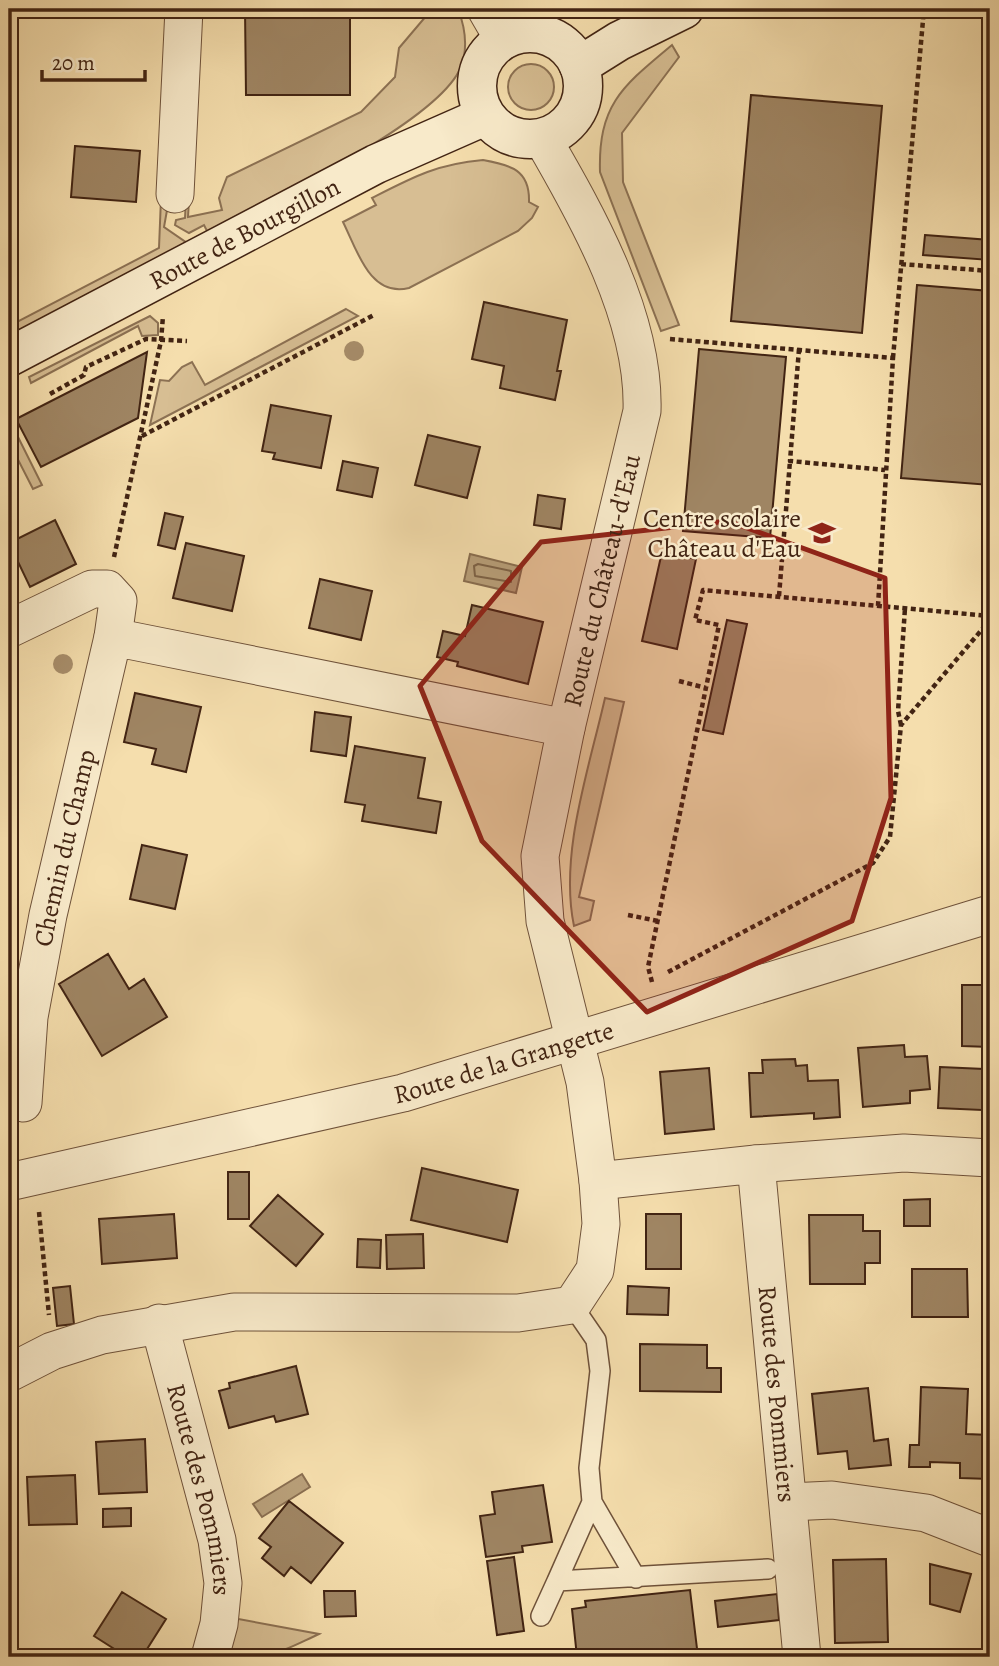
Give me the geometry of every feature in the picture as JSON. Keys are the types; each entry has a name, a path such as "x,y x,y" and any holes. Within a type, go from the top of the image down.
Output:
{"main road":[{"path":"579,66 619,41 684,9"},
{"path":"495,24 519,34 541,34 568,49 579,66 582,98 576,114 560,130 542,138 524,139 511,136 485,116 476,88 479,70 490,50 495,24"},
{"name":"Route de Bourgillon","path":"9,357 376,164 485,116"}],"street":[{"path":"175,194 184,9"},
{"name":"Route du Château-d'Eau","path":"542,138 606,263 638,345 643,381 640,423 566,728 540,856 545,921 575,1039"},
{"path":"9,629 92,589 107,589"},
{"name":"Chemin du Champ","path":"23,1103 29,1017 43,941 113,637 118,601 107,589"},
{"path":"113,637 566,728"},
{"name":"Route de la Grangette","path":"22,1179 403,1093 990,914"},
{"path":"9,1373 52,1351 102,1335 159,1322 234,1312 518,1313 572,1305 595,1270 601,1224 585,1082 575,1039"},
{"path":"598,1181 756,1164 904,1153 990,1157"},
{"name":"Route des Pommiers","path":"756,1164 789,1502 832,1500 926,1513 990,1538"},
{"name":"Route des Pommiers","path":"159,1322 217,1540 223,1583 219,1624 210,1657"},
{"path":"789,1502 802,1657"}],"lane":[{"path":"572,1305 596,1340 600,1371 589,1468 592,1502 636,1578"},
{"path":"541,1616 592,1502"},
{"path":"557,1581 768,1569"}],"path":[{"path":"878,606 893,358 924,9"},
{"path":"901,264 990,271"},
{"path":"107,589 142,436 161,341 163,311"},
{"path":"142,436 374,315"},
{"path":"660,340 676,338 893,358"},
{"path":"50,394 85,375 86,367 140,340 187,341"},
{"path":"779,596 799,349"},
{"path":"790,461 885,470"},
{"path":"661,1016 648,967 719,625 695,620 703,590 990,618"},
{"path":"652,981 873,863 890,837 901,725 898,711 905,608"},
{"path":"901,725 990,618"},
{"path":"679,681 706,688"},
{"path":"628,915 658,921"},
{"path":"22,1179 52,1351"}],"highlighted area":[{"path":"728,521 885,578 891,798 852,921 647,1012 482,841 420,686 541,542"}],"shaded area":[{"path":"196,9 200,9 188,217 222,210 219,198 227,177 361,112 395,77 399,48 432,9 458,9 464,30 464,52 461,67 446,89 386,136 307,182 208,233 204,225 189,233 175,225 176,220 185,218"},
{"path":"672,45 679,57 622,133 623,182 679,325 661,331 600,172 604,129 617,98 627,85"},
{"path":"531,64 547,71 554,87 547,103 531,110 515,103 508,87 515,71"},
{"path":"483,160 510,167 522,176 529,202 538,207 532,218 518,231 409,288 384,286 375,279 360,258 343,222 376,205 372,198 413,178 438,168"},
{"path":"161,198 169,199 164,227 187,243 9,337 9,326 159,248"},
{"path":"346,309 358,316 150,425 160,380 169,381 182,367 192,362 205,385"},
{"path":"150,316 158,323 158,335 142,336 138,326 31,383 29,377"},
{"path":"9,419 42,485 33,489 9,442"},
{"path":"605,698 624,702 579,897 594,901 590,920 574,926 570,898 573,841 584,782"},
{"path":"233,1618 319,1634 276,1653 243,1655 230,1652"}],"water":[{"path":"470,554 522,567 516,593 464,581"},
{"path":"302,1474 310,1487 262,1517 253,1504"}],"building":[{"path":"245,9 350,9 350,95 246,95"},
{"path":"751,95 882,106 862,333 731,321"},
{"path":"75,146 140,151 136,202 71,197"},
{"path":"925,235 990,240 990,260 923,255"},
{"path":"917,285 990,291 990,485 901,478"},
{"path":"484,302 567,320 557,371 561,371 555,400 500,388 504,366 472,359"},
{"path":"699,349 786,357 770,538 683,531"},
{"path":"147,352 138,418 41,467 16,419"},
{"path":"271,405 331,416 321,468 273,459 275,453 262,451"},
{"path":"428,435 480,447 467,498 415,485"},
{"path":"343,461 378,468 372,497 337,490"},
{"path":"538,495 565,499 561,529 534,525"},
{"path":"165,513 183,517 175,549 158,545"},
{"path":"55,520 76,564 30,587 9,543"},
{"path":"186,543 244,556 232,611 173,598"},
{"path":"662,552 696,559 677,649 642,641"},
{"path":"320,579 372,591 361,640 309,628"},
{"path":"472,605 543,622 528,684 457,666 458,662 437,657 443,631 465,636"},
{"path":"727,620 747,624 723,734 703,730"},
{"path":"135,693 201,707 186,772 152,764 156,749 124,742"},
{"path":"315,712 351,717 346,756 311,751"},
{"path":"355,746 425,758 418,798 441,802 436,833 362,821 365,805 345,802"},
{"path":"142,845 187,855 175,909 130,899"},
{"path":"108,954 129,989 144,979 167,1017 102,1056 59,984"},
{"path":"962,985 990,985 990,1047 962,1046"},
{"path":"904,1045 905,1057 927,1056 930,1089 910,1091 910,1103 863,1107 858,1048"},
{"path":"795,1059 796,1066 807,1065 808,1081 838,1080 840,1117 814,1119 814,1113 751,1117 749,1073 763,1073 762,1060"},
{"path":"940,1067 984,1069 982,1110 938,1108"},
{"path":"709,1068 714,1129 665,1134 660,1072"},
{"path":"422,1168 518,1190 507,1242 411,1220"},
{"path":"228,1172 249,1172 249,1219 228,1219"},
{"path":"278,1195 323,1234 296,1266 250,1226"},
{"path":"930,1199 930,1226 904,1226 904,1200"},
{"path":"174,1214 177,1258 102,1264 99,1219"},
{"path":"646,1214 681,1214 681,1269 646,1269"},
{"path":"809,1215 863,1215 863,1231 880,1231 880,1263 865,1263 865,1284 810,1284"},
{"path":"423,1234 424,1268 387,1269 386,1235"},
{"path":"358,1239 381,1240 380,1268 357,1267"},
{"path":"912,1269 967,1269 968,1317 912,1317"},
{"path":"70,1286 74,1324 57,1326 53,1288"},
{"path":"628,1286 669,1288 668,1315 627,1314"},
{"path":"640,1344 707,1345 707,1368 721,1368 721,1392 640,1391"},
{"path":"296,1366 308,1414 276,1422 274,1416 229,1428 219,1391 230,1388 229,1383"},
{"path":"921,1387 968,1389 966,1434 990,1435 990,1479 960,1478 960,1463 930,1462 930,1467 909,1467 910,1445 919,1445"},
{"path":"868,1388 874,1441 888,1439 891,1465 849,1469 847,1451 818,1454 812,1394"},
{"path":"145,1439 147,1492 99,1494 96,1442"},
{"path":"75,1475 77,1524 29,1525 27,1477"},
{"path":"543,1485 552,1542 522,1546 523,1552 486,1557 480,1516 495,1514 492,1492"},
{"path":"289,1501 343,1543 311,1583 291,1567 284,1576 262,1558 271,1547 259,1538"},
{"path":"131,1508 131,1526 103,1527 103,1509"},
{"path":"514,1557 524,1631 497,1635 487,1561"},
{"path":"886,1559 888,1642 835,1643 833,1560"},
{"path":"930,1564 971,1574 960,1612 930,1604"},
{"path":"690,1590 698,1657 577,1657 572,1609 586,1607 585,1601"},
{"path":"324,1591 355,1591 356,1616 325,1617"},
{"path":"122,1592 166,1619 142,1657 127,1657 94,1636"},
{"path":"777,1594 779,1620 718,1627 715,1601"}],"place":[{"name":"Centre scolaire Château d'Eau","path":"822,533"}]}
